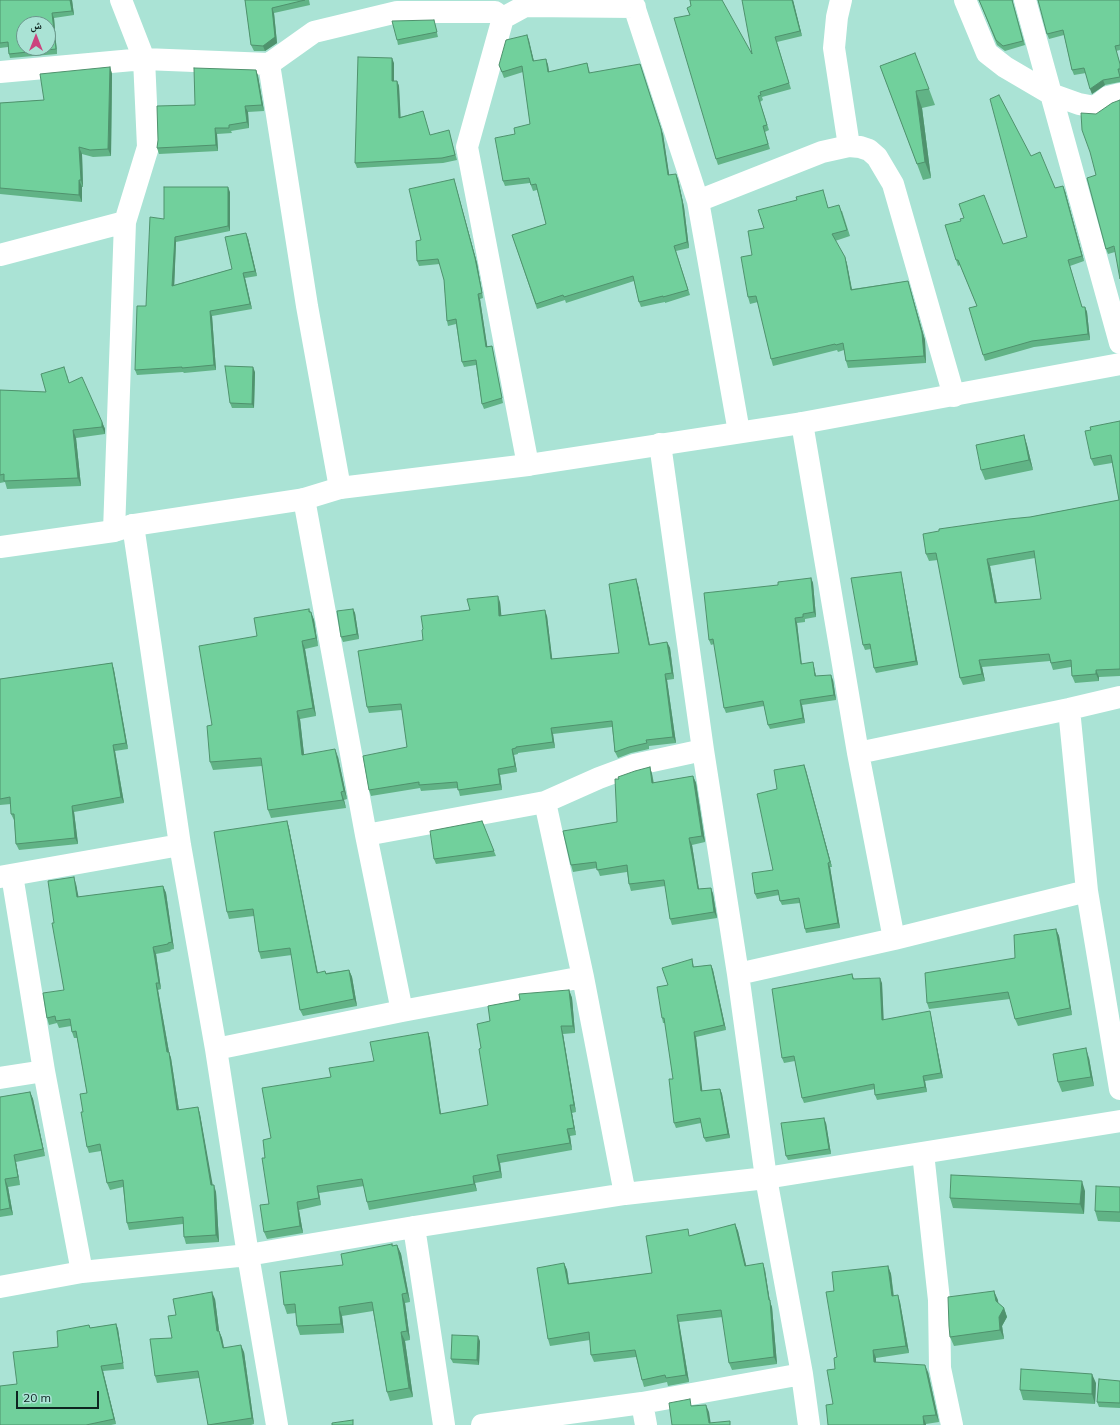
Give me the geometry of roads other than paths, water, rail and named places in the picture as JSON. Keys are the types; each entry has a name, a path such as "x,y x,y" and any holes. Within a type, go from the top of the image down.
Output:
{"street":[{"path":"121,0 144,59 148,147 125,222 123,528 216,1049 248,1255 277,1425"},
{"path":"841,0 837,17 834,48 849,146"},
{"path":"965,0 987,53 1005,67 1051,94 1079,104 1096,107 1108,97 1120,94"},
{"path":"1024,0 1120,342"},
{"path":"528,465 467,147 503,18 525,6 634,4 698,201 739,432"},
{"path":"0,72 144,59 269,64 314,32 398,6 495,12 503,18"},
{"path":"269,64 307,306 340,488"},
{"path":"698,201 822,152 849,146 869,150 877,157 893,184 954,396"},
{"path":"0,255 125,222"},
{"path":"0,547 304,499 340,488 528,465 802,423 1120,364"},
{"path":"802,423 858,753 894,939"},
{"path":"660,444 703,750 738,974 766,1178 802,1374 809,1425"},
{"path":"304,499 366,835 402,1011"},
{"path":"858,753 1120,697"},
{"path":"1069,709 1087,891 1120,1089"},
{"path":"366,835 546,802 599,778 634,765 703,750"},
{"path":"546,802 583,976 625,1194"},
{"path":"82,1272 6,876 180,845"},
{"path":"738,974 894,939 1087,891"},
{"path":"216,1049 583,976"},
{"path":"0,1078 44,1071"},
{"path":"0,1287 82,1272 248,1255 625,1194 766,1178 1120,1121"},
{"path":"923,1153 938,1300 940,1368 952,1425"},
{"path":"414,1227 444,1425"},
{"path":"482,1425 642,1403 802,1374"},
{"path":"642,1403 646,1425"}]}
